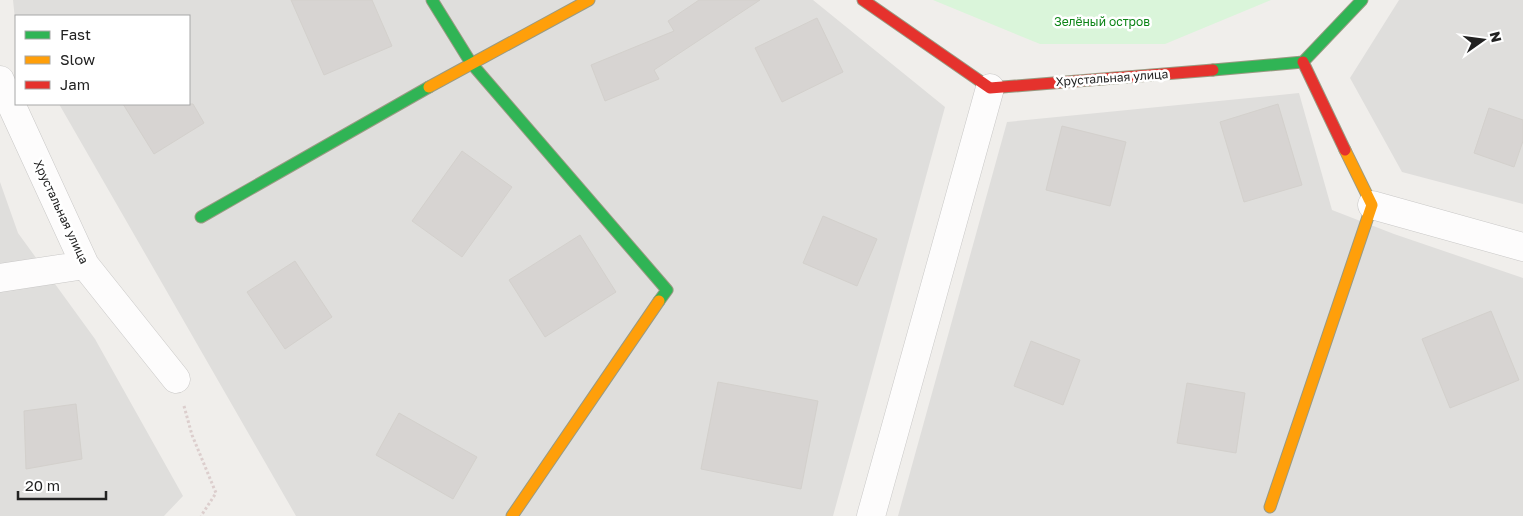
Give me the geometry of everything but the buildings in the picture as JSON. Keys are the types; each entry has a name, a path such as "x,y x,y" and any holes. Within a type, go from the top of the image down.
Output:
{"street":[{"path":"432,0 471,62 667,290 512,516"},
{"path":"201,217 471,62 588,0"},
{"path":"863,0 990,88 870,516"},
{"path":"1270,507 1372,205 1303,62 1362,0"},
{"name":"Хрустальная улица","path":"990,88 1303,62"},
{"name":"Хрустальная улица","path":"0,80 85,265 176,379"},
{"path":"1372,205 1523,247"},
{"path":"0,278 85,265"}],"path":[{"path":"176,379 192,435 216,493 201,516"}],"shaded area":[{"path":"13,0 813,0 945,107 833,516 296,516 60,105 190,105 190,15 15,15 15,19"},
{"path":"1399,0 1523,0 1523,204 1402,172 1350,78"},
{"path":"1299,93 1332,210 1394,234 1523,278 1523,516 898,516 1007,122"},
{"path":"0,182 18,233 95,339 183,496 164,516 0,516"}],"green space":[{"name":"Зелёный остров","path":"933,0 1271,0 1165,44 1040,44"}],"traffic: fast":[{"path":"432,0 471,63 667,290 659,301"},
{"path":"1213,70 1303,62 1362,0"},
{"path":"201,217 429,87"}],"traffic: slow":[{"path":"429,87 589,0"},
{"path":"1270,507 1372,205 1345,150"},
{"path":"512,516 659,301"}],"traffic: jam":[{"path":"863,0 990,88 1213,70"},
{"path":"1303,62 1345,150"}]}
